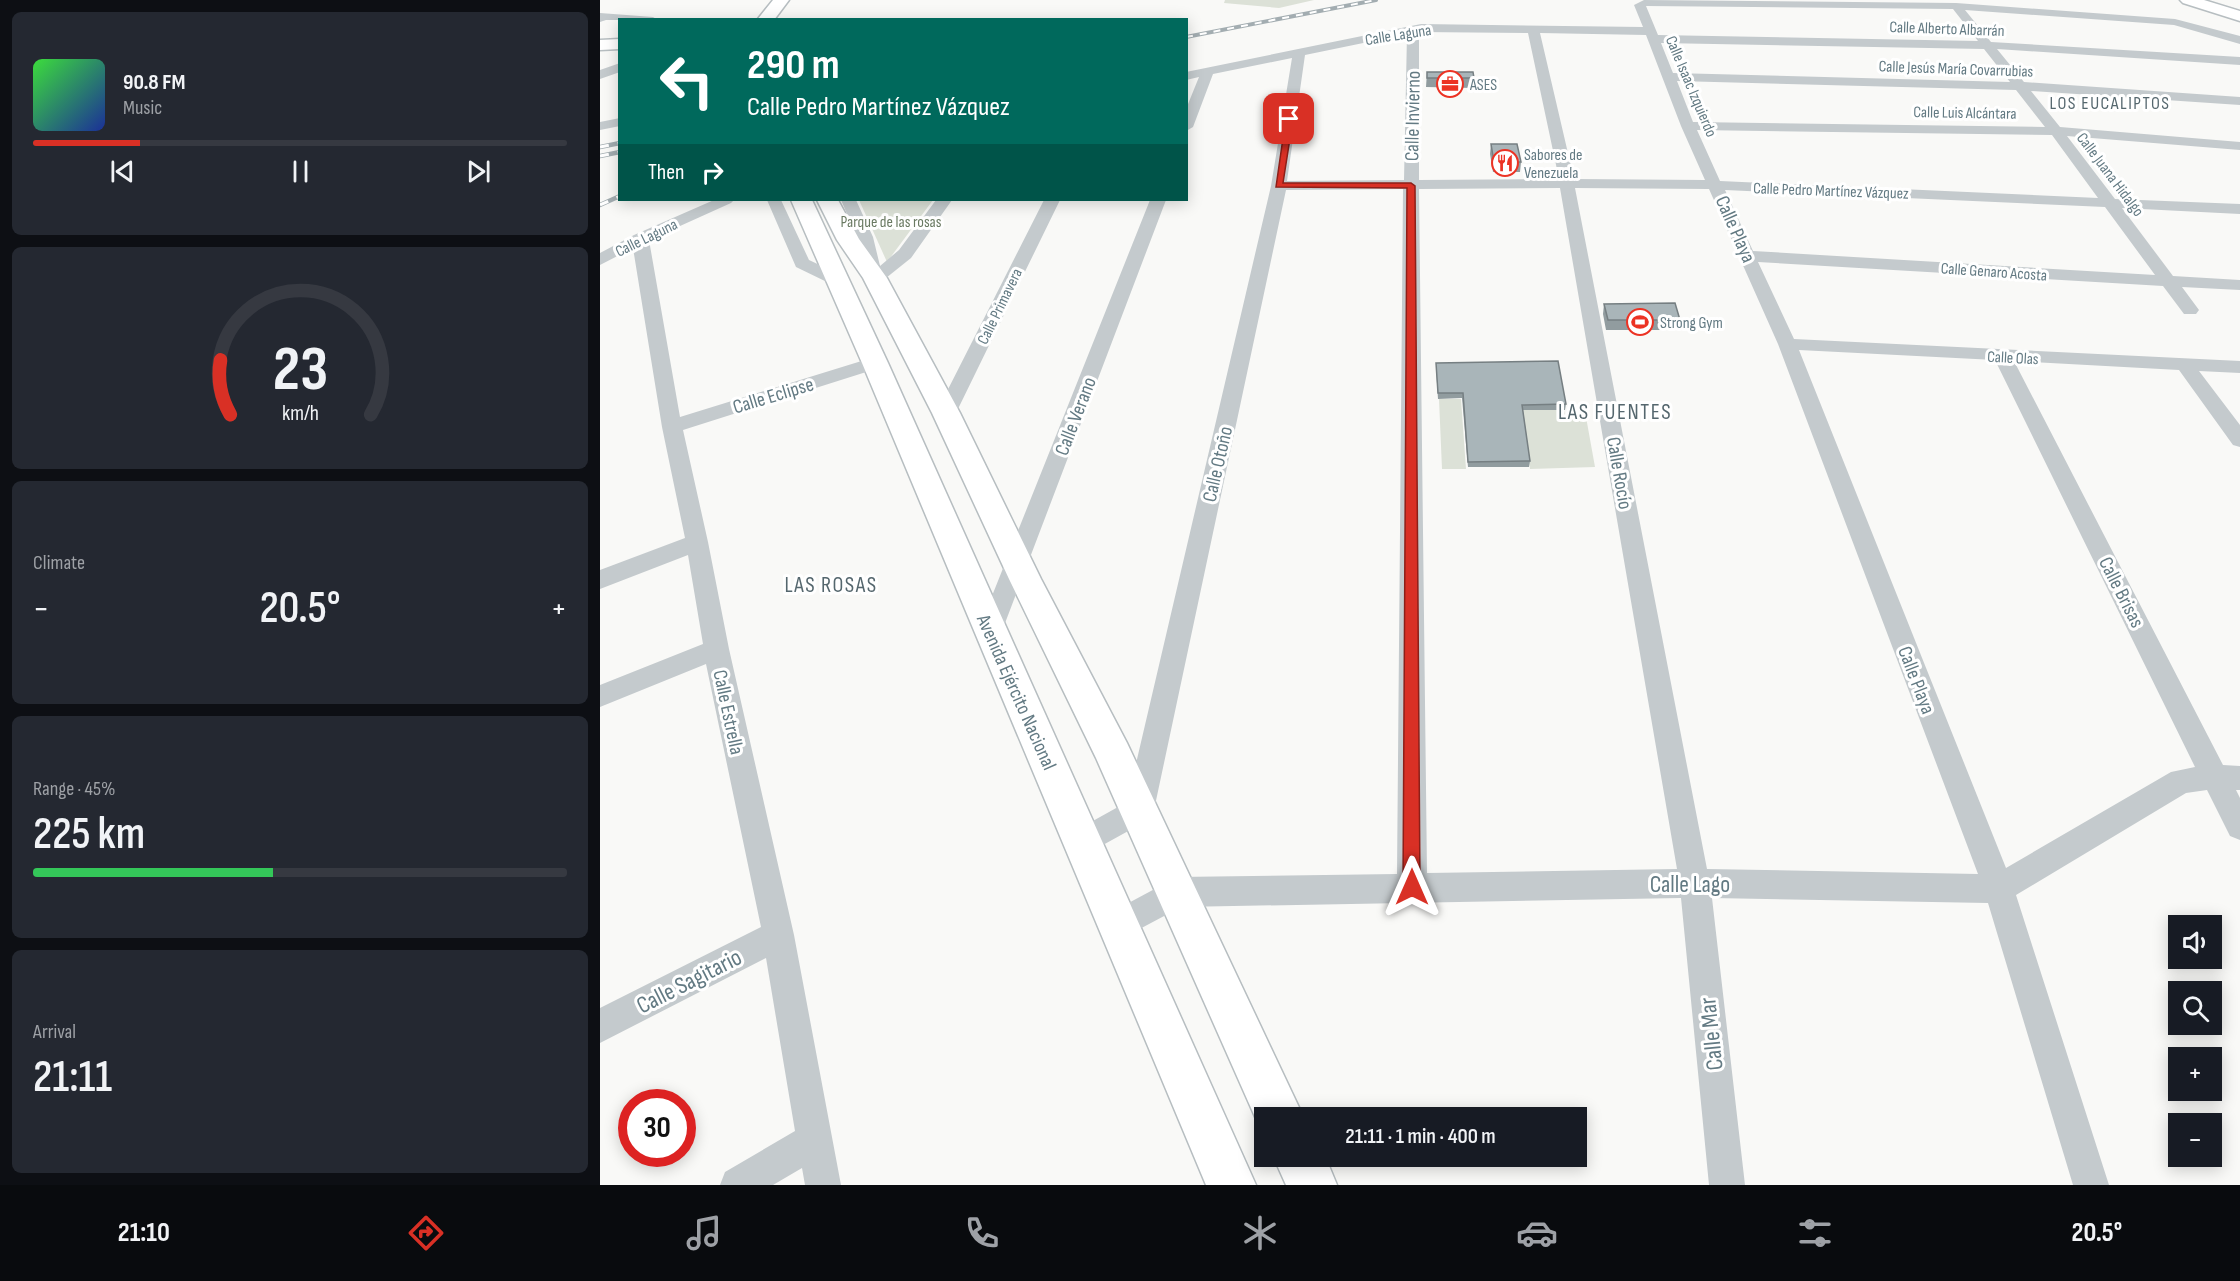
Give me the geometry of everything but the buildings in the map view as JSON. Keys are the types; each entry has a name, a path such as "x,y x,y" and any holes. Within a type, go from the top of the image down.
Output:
{"main road":[{"path":"767,18 781,0"},
{"path":"781,18 795,0"},
{"path":"2188,0 2240,16"},
{"path":"2216,0 2240,8"},
{"path":"600,38 618,38"},
{"path":"600,45 618,44"},
{"name":"Avenida Ejército Nacional","path":"801,201 1232,1185"},
{"path":"828,201 848,240 874,276 946,413 1140,810 1276,1107"},
{"path":"1303,1167 1312,1185"}],"street":[{"name":"Calle Isaac Izquierdo","path":"1716,185 1688,126 1640,5 1645,3 1956,6"},
{"path":"1956,6 2175,22 2240,40"},
{"name":"Calle Juana Hidalgo","path":"1956,6 2056,131 2190,310"},
{"path":"600,19 603,16 628,18"},
{"name":"Calle Laguna","path":"1188,76 1413,29 1533,29 1651,35"},
{"name":"Calle Invierno","path":"1412,887 1411,186 1413,29"},
{"name":"Calle Rocío","path":"1533,29 1567,183 1695,883"},
{"name":"Calle Alberto Albarrán","path":"1651,35 1988,45 2240,61"},
{"name":"Calle Otoño","path":"1140,810 1279,186 1299,52"},
{"path":"600,75 618,68"},
{"path":"1188,122 1208,71"},
{"name":"Calle Jesús María Covarrubias","path":"1670,77 2021,86 2240,101"},
{"path":"600,126 618,122"},
{"name":"Calle Luis Alcántara","path":"1688,126 2056,131 2240,146"},
{"name":"Calle Pedro Martínez Vázquez","path":"1279,186 1567,183 1716,185 2240,209"},
{"name":"Calle Playa","path":"1716,185 1787,344 1999,889 2091,1185"},
{"name":"Calle Laguna","path":"600,260 640,238 724,201"},
{"path":"774,201 802,263 836,279"},
{"path":"848,201 865,237 874,276 905,254 943,201"},
{"name":"Calle Primavera","path":"946,413 1052,201"},
{"name":"Calle Verano","path":"990,631 1158,201"},
{"name":"Calle Estrella","path":"640,238 672,427 697,542 716,649 778,935 813,1141 823,1185"},
{"name":"Calle Genaro Acosta","path":"1748,256 2240,285"},
{"name":"Calle Olas","path":"1787,344 2240,368"},
{"name":"Calle Brisas","path":"2002,356 2228,777 2240,828"},
{"name":"Calle Eclipse","path":"672,427 874,363"},
{"path":"2186,366 2240,440"},
{"path":"600,580 697,542"},
{"path":"600,696 716,649"},
{"path":"1999,889 2181,781 2228,777"},
{"path":"1083,842 1140,810"},
{"name":"Calle Lago","path":"1119,925 1177,892 1695,883 1999,889"},
{"name":"Calle Mar","path":"1695,883 1727,1185"},
{"name":"Calle Sagitario","path":"600,1026 778,935"},
{"path":"738,1185 813,1141"}],"green space":[{"path":"1225,0 1314,0 1279,8 1224,3"},
{"name":"Parque de las rosas","path":"859,201 932,201 887,262"},
{"path":"1439,399 1461,399 1466,469 1442,469"},
{"path":"1523,410 1564,410 1565,417 1586,417 1595,467 1530,469"}],"railway":[{"path":"1188,37 1376,0"},
{"path":"600,147 618,143"},
{"path":"600,156 618,152"},
{"path":"600,205 618,197"}],"place":[{"name":"ASES","path":"1450,84"},
{"name":"Sabores de Venezuela","path":"1505,163"},
{"name":"Strong Gym","path":"1640,322"}],"district":[{"name":"LOS EUCALIPTOS","path":"2110,103"},
{"name":"LAS FUENTES","path":"1615,411"},
{"name":"LAS ROSAS","path":"831,584"}],"route":[{"path":"1289,119 1279,186 1411,186 1412,887"}]}
